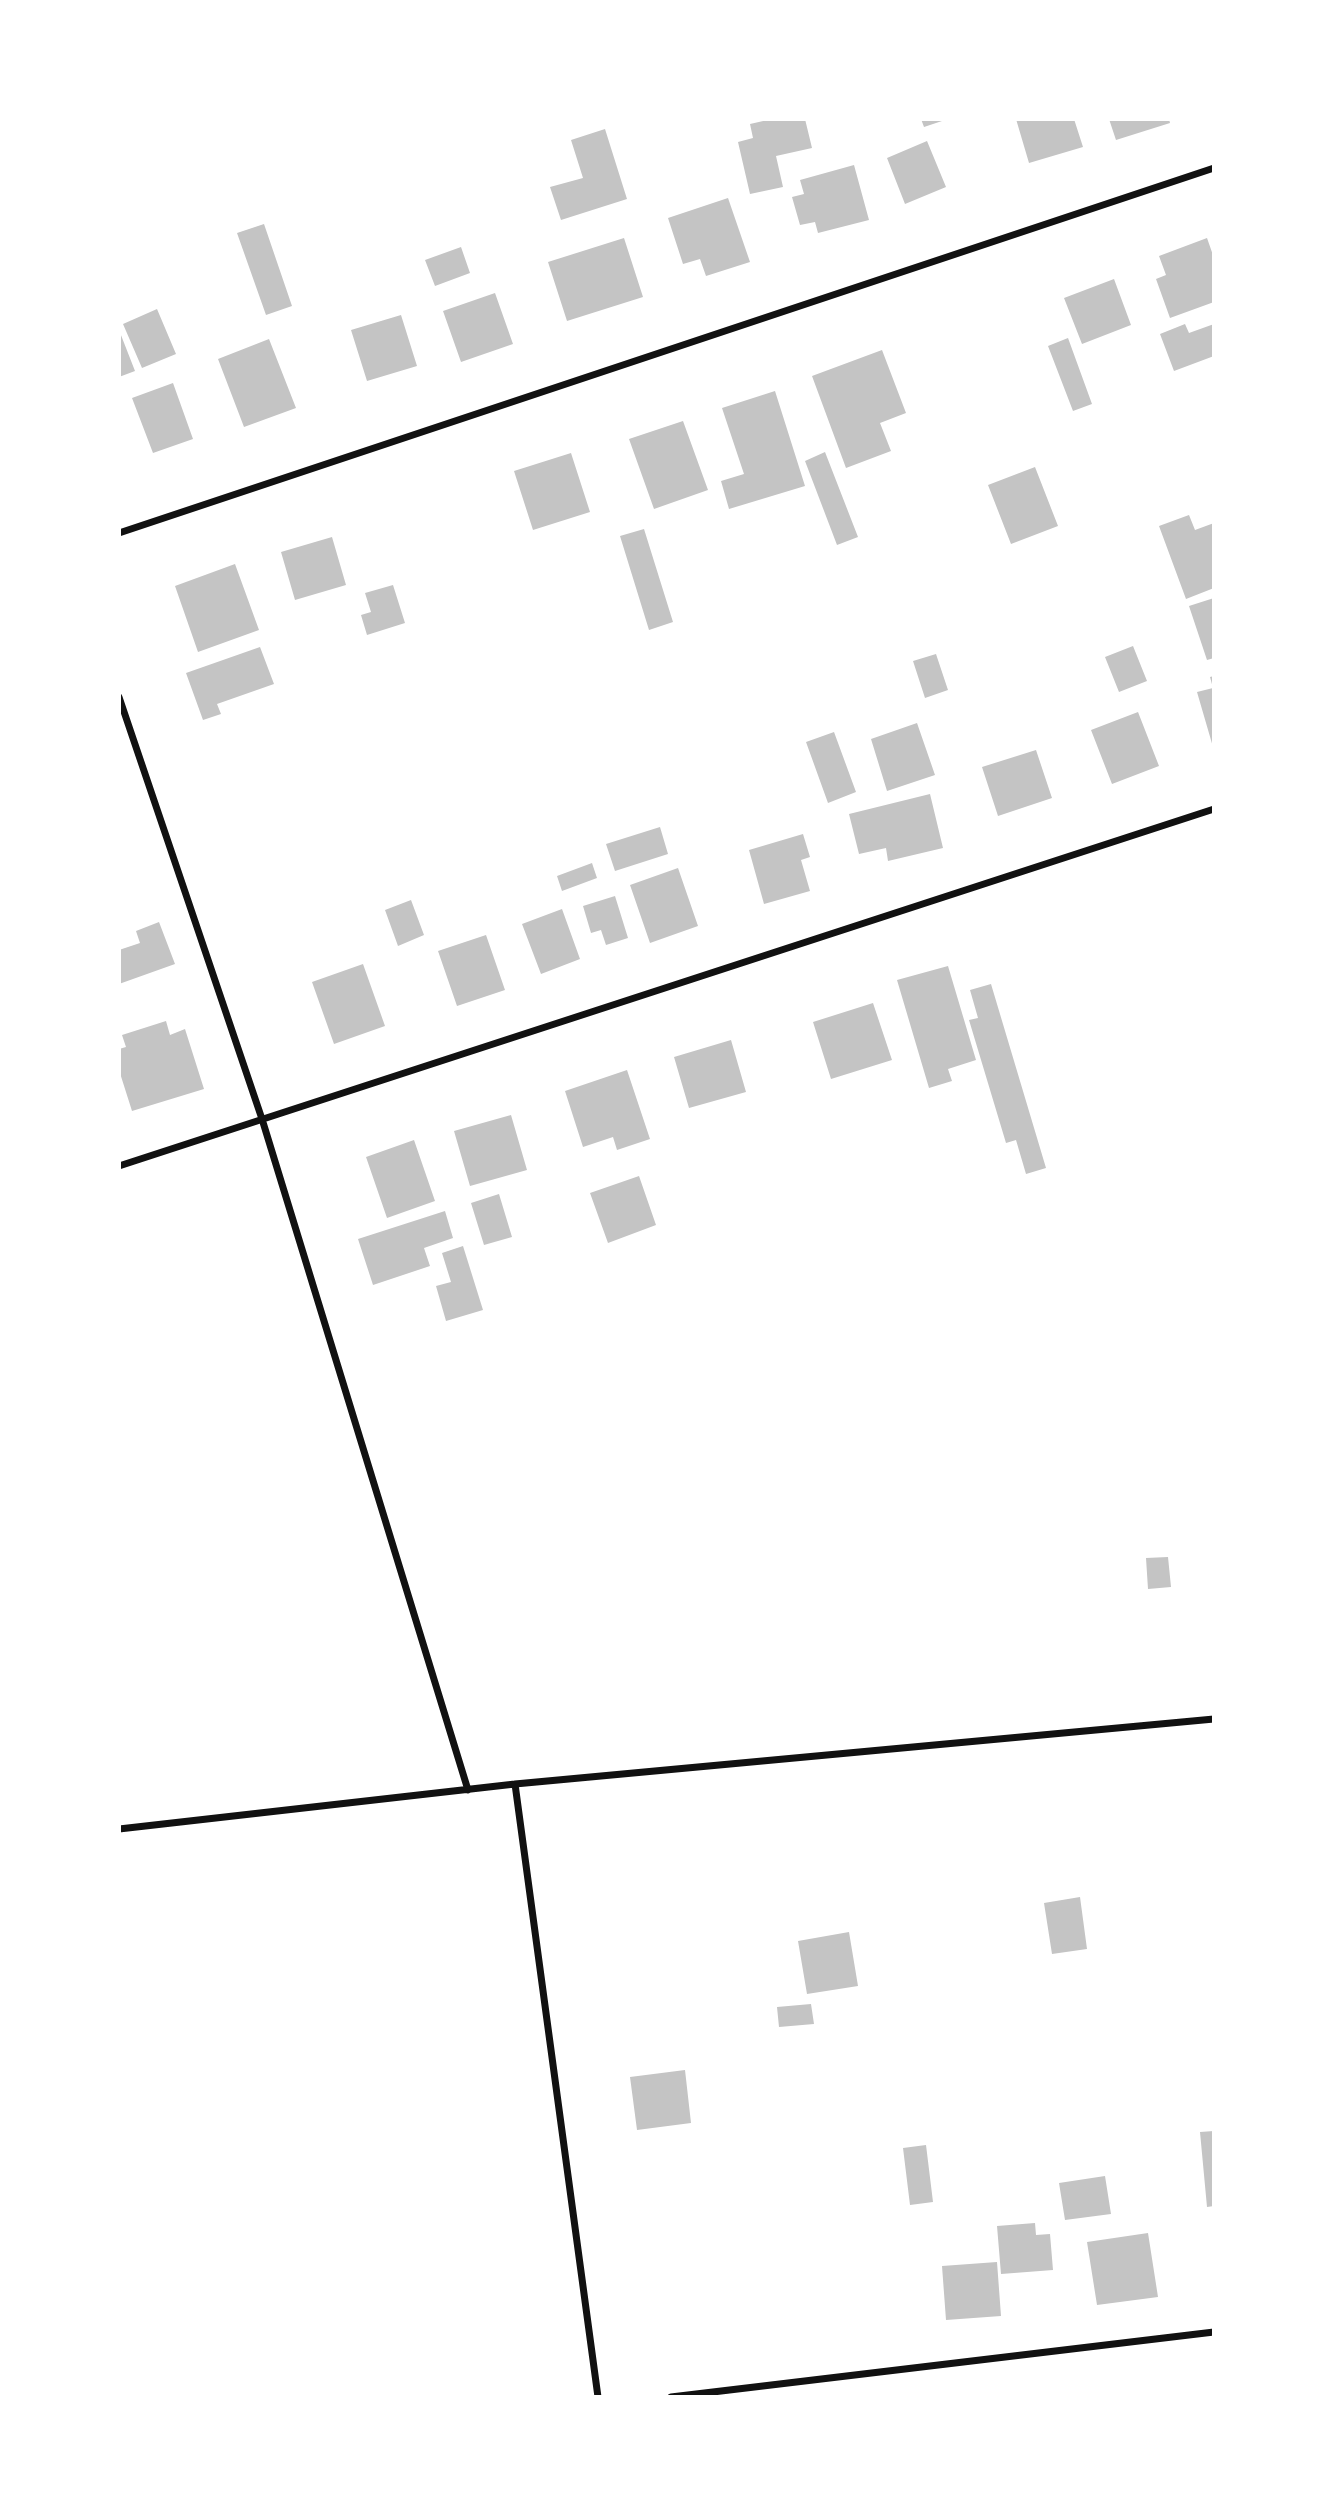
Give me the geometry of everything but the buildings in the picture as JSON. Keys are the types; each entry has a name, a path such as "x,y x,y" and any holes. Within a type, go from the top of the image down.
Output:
{"street":[{"path":"119,533 1214,168"},
{"path":"119,697 262,1119 468,1790"},
{"path":"119,1166 1214,809"},
{"path":"119,1829 515,1784 1214,1719"},
{"path":"515,1784 597,2397"},
{"path":"671,2397 1214,2332"}]}
